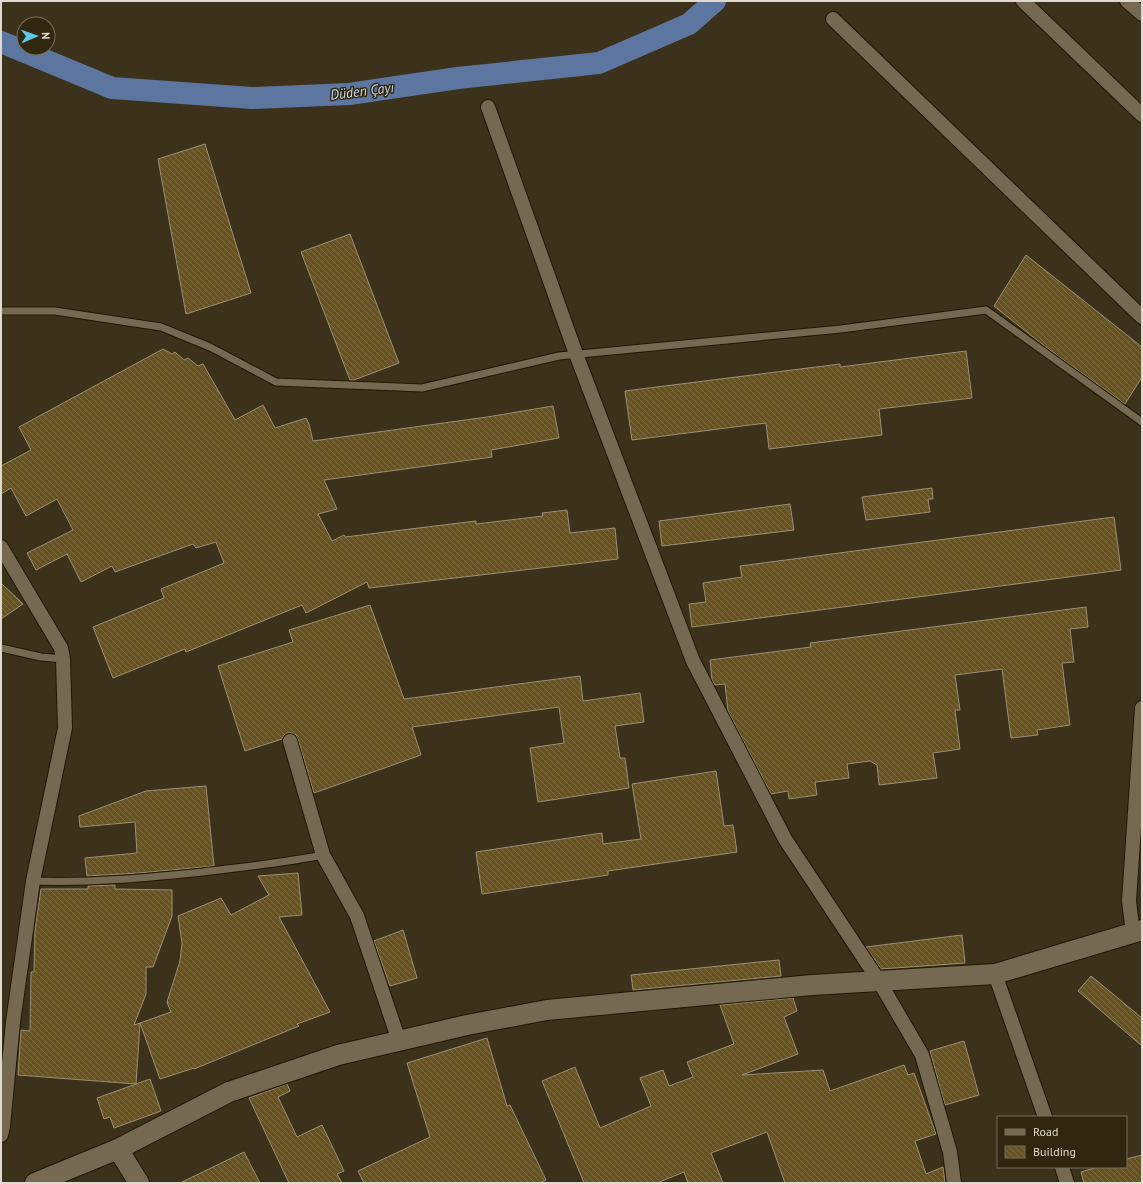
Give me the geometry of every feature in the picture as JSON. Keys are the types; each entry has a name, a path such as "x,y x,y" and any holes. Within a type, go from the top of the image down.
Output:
{"street":[{"path":"1023,1 1142,115"},
{"path":"1127,1 1142,14"},
{"path":"833,19 1142,317"},
{"path":"488,106 576,354 693,661 785,839 879,981 922,1055 950,1152 954,1183"},
{"path":"1,547 61,648 63,659 66,728 33,881 13,1022 1,1135"},
{"path":"35,1183 118,1149 229,1092 338,1055 468,1025 547,1010 812,985 995,974 1138,932 1129,902 1142,708"},
{"path":"290,741 323,855 357,916 399,1041"},
{"path":"995,974 1045,1116"},
{"path":"118,1149 138,1183"},
{"path":"1062,1168 1067,1183"}],"lane":[{"path":"1,311 55,311 161,327 210,347 276,382 422,388 559,356 841,329 986,310 1142,422"},
{"path":"1,648 41,657 63,659"},
{"path":"33,881 73,882 142,879 289,862 323,855"}],"building":[{"path":"205,144 251,293 186,314 158,159"},
{"path":"350,234 399,363 354,380 350,380 301,252"},
{"path":"1026,255 1142,347 1142,377 1125,404 1047,348 994,306"},
{"path":"163,349 172,354 175,352 184,360 188,358 198,366 203,364 235,420 263,405 275,428 306,418 313,441 487,417 553,406 559,438 491,450 492,457 324,480 337,509 318,514 332,541 344,535 345,537 476,521 476,524 543,516 542,513 567,510 570,533 615,528 618,559 369,588 367,582 306,613 302,605 186,652 185,649 113,678 93,627 164,598 161,589 224,563 216,542 196,548 193,544 115,572 112,566 81,582 67,554 36,570 27,553 73,530 57,499 26,516 11,488 1,494 1,466 31,450 19,427"},
{"path":"966,351 972,398 879,409 882,435 769,449 766,423 632,440 625,391 840,364 840,367"},
{"path":"932,488 933,499 928,499 930,512 866,520 862,497"},
{"path":"790,504 794,530 662,546 659,521"},
{"path":"1114,517 1121,570 692,627 689,604 706,602 703,583 742,577 740,566"},
{"path":"1,583 23,604 1,619"},
{"path":"370,605 404,699 580,676 583,701 640,693 644,722 615,726 620,758 625,758 629,788 538,802 530,748 564,743 559,707 412,727 421,755 314,793 296,735 287,733 282,739 245,751 218,666 293,642 289,630"},
{"path":"1086,607 1088,627 1070,629 1074,662 1062,663 1070,725 1037,730 1038,735 1011,738 1002,669 955,675 960,710 955,710 960,749 933,753 937,778 879,785 877,765 870,761 847,764 849,778 815,782 817,795 789,799 788,791 771,794 728,711 725,684 715,685 712,680 710,660 811,647 810,643"},
{"path":"716,771 724,826 733,825 737,852 608,871 608,875 482,894 476,852 602,833 603,844 641,839 632,784"},
{"path":"206,786 214,866 87,876 85,858 137,853 135,822 80,827 79,816 146,791"},
{"path":"298,873 302,915 279,917 330,1012 297,1024 299,1026 194,1069 160,1079 140,1023 171,1012 167,1002 180,961 182,943 178,916 221,898 231,915 269,895 258,876"},
{"path":"115,885 115,889 172,890 172,916 153,967 146,967 146,994 134,1025 140,1023 136,1084 18,1075 21,1030 30,1031 31,972 34,972 35,930 41,889 88,889 88,886"},
{"path":"403,930 417,978 390,986 374,941"},
{"path":"962,935 965,963 881,969 866,947"},
{"path":"779,960 781,976 633,990 631,975"},
{"path":"1091,976 1142,1018 1142,1046 1078,991"},
{"path":"793,998 797,1011 784,1017 798,1054 742,1075 823,1070 830,1091 904,1065 908,1075 914,1073 936,1134 915,1141 926,1174 943,1167 945,1183 785,1183 767,1132 711,1153 723,1183 688,1183 684,1172 657,1183 584,1183 542,1081 575,1067 600,1128 651,1106 640,1078 663,1070 669,1086 693,1077 687,1062 734,1044 720,1005"},
{"path":"487,1038 507,1106 510,1105 546,1180 539,1183 364,1183 358,1171 430,1137 407,1063"},
{"path":"964,1041 979,1095 945,1105 930,1051"},
{"path":"150,1079 161,1111 114,1128 110,1117 104,1119 97,1098"},
{"path":"287,1084 290,1091 278,1097 297,1137 322,1125 344,1171 337,1174 342,1183 289,1183 249,1098"},
{"path":"244,1152 260,1183 180,1183"},
{"path":"1142,1155 1142,1183 1084,1183 1081,1172 1095,1168 1127,1168 1127,1159"}],"waterway":[{"name":"Düden Çayı","path":"1,42 112,88 252,98 349,94 458,78 599,63 689,24 715,1"}]}
